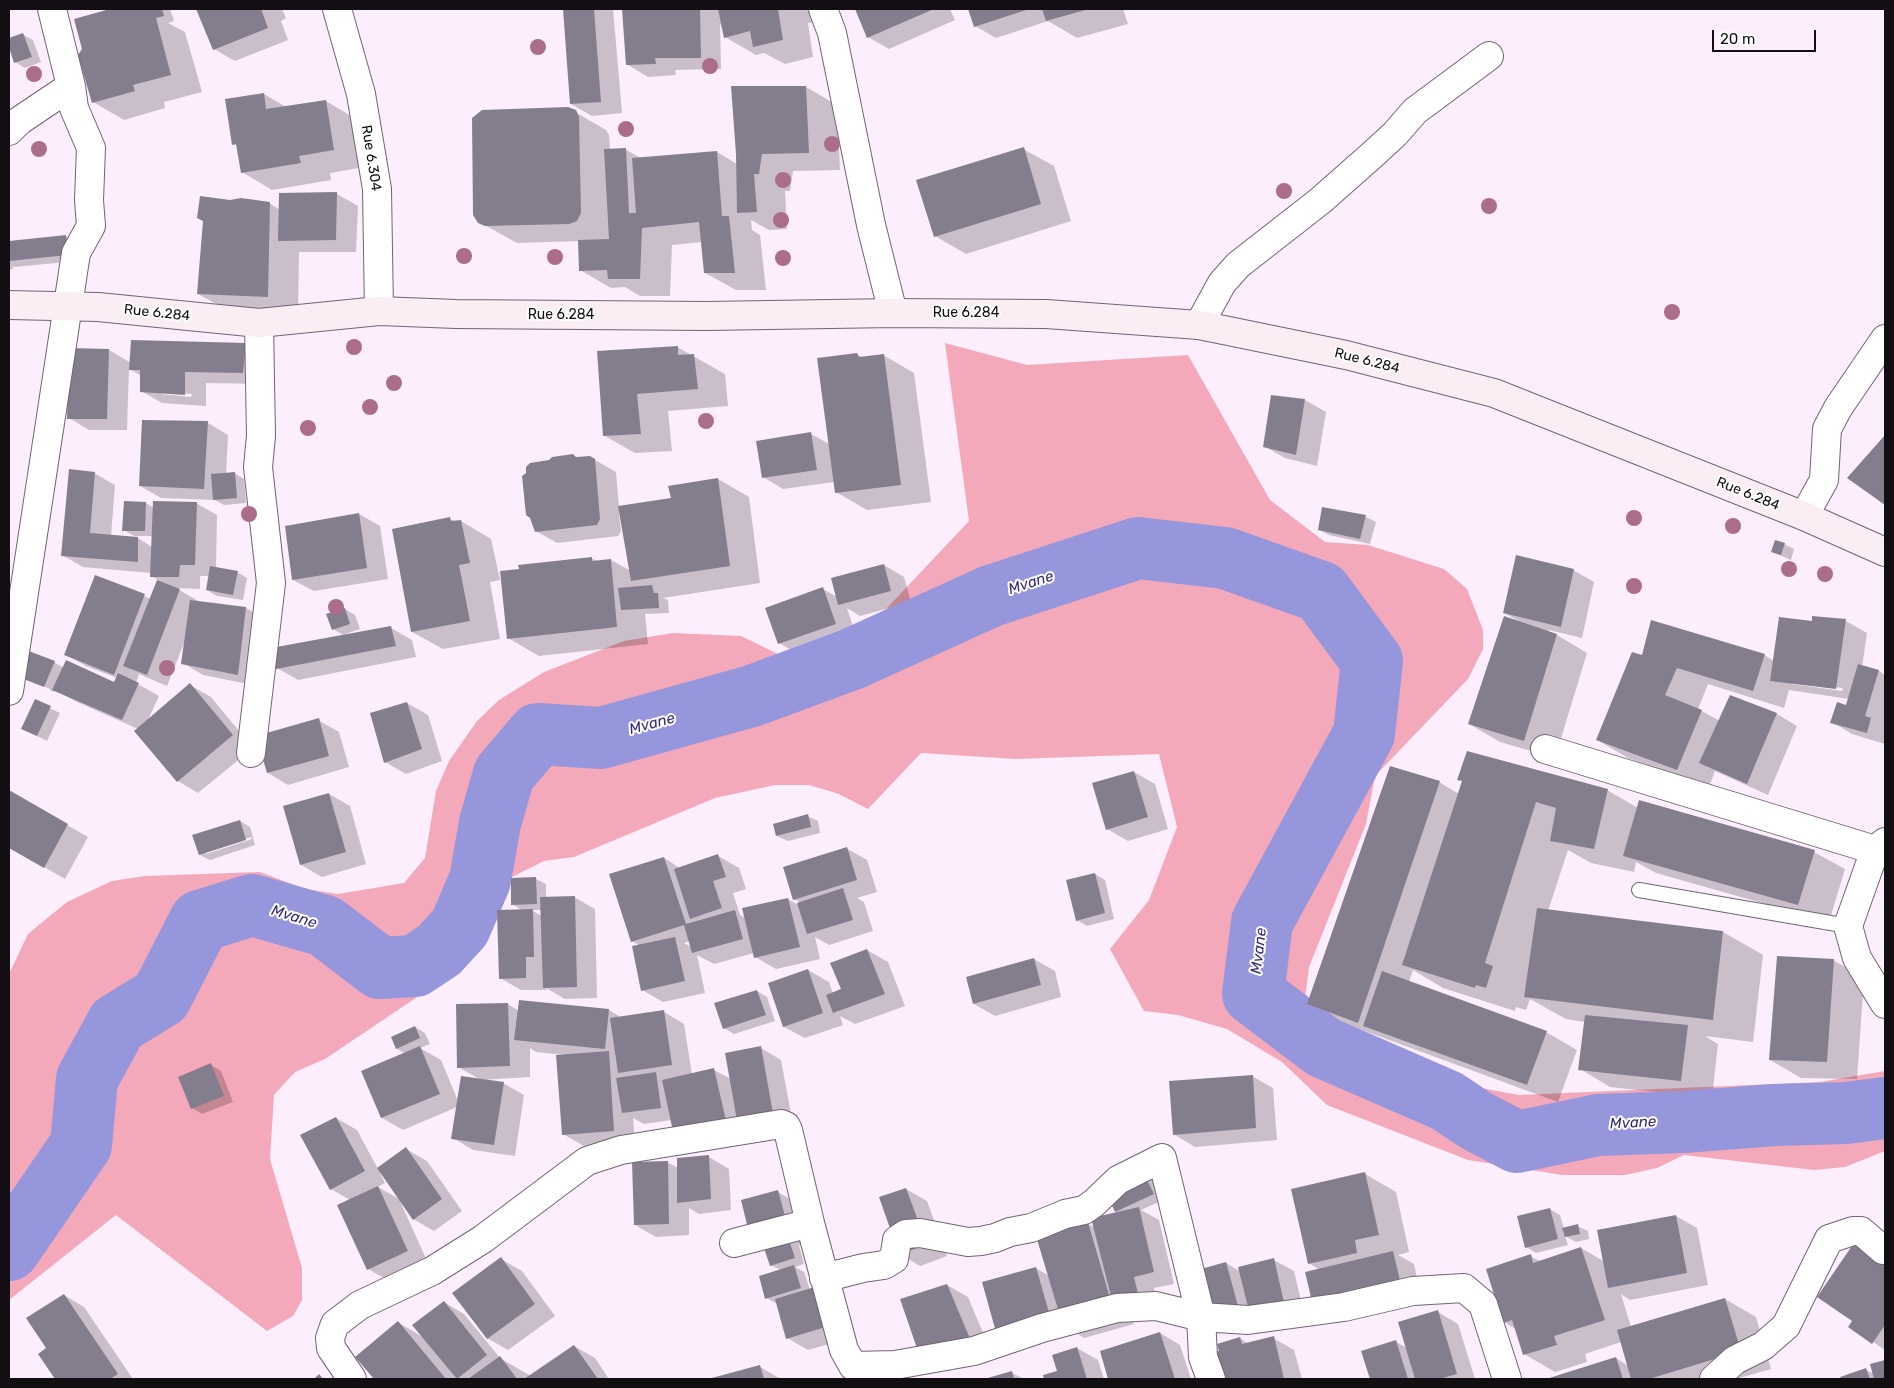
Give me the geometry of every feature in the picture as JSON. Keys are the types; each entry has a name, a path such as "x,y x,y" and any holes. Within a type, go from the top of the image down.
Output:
{"street":[{"path":"9,690 76,253 91,226 89,200 91,148 74,108 72,86 52,9"},
{"name":"Rue 6.304","path":"337,9 361,94 377,189 379,311"},
{"path":"823,9 832,33 871,224 893,313"},
{"path":"1199,325 1222,284 1238,265 1320,201 1395,134 1415,111 1489,56"},
{"path":"9,130 19,121 72,86"},
{"name":"Rue 6.284","path":"9,305 98,307 259,323 379,311 456,314 707,316 893,313 1046,314 1199,325 1346,355 1494,393 1804,516 1885,552"},
{"path":"251,753 271,583 258,467 261,436 259,323"},
{"path":"1804,516 1824,480 1828,429 1843,400 1885,339"},
{"path":"1545,749 1880,846 1848,926 1857,958 1885,1004"},
{"path":"352,1379 331,1348 330,1338 335,1324 360,1306 432,1271 483,1239 587,1161 621,1150 781,1124 786,1126 788,1130 824,1278 851,1372 974,1351 1042,1328 1117,1308 1156,1306 1201,1317 1248,1320 1344,1307 1412,1291 1464,1288 1483,1304 1507,1379"},
{"path":"824,1278 863,1268 884,1265 894,1259 897,1240 906,1234 920,1233 968,1242 981,1241 1010,1232 1032,1228 1065,1214 1084,1210 1118,1180 1162,1158 1201,1317 1202,1357 1211,1379"},
{"path":"734,1243 810,1223"},
{"path":"1714,1379 1735,1360 1763,1346 1786,1326 1829,1239 1854,1231 1861,1231 1883,1250 1885,1248"}],"lane":[{"path":"1639,890 1848,926"}],"shaded area":[{"path":"945,343 1027,365 1188,355 1270,500 1325,542 1368,545 1444,569 1467,589 1483,630 1483,649 1468,679 1375,776 1366,824 1309,967 1304,1007 1322,1023 1389,1043 1481,1088 1519,1095 1820,1082 1885,1071 1885,1151 1845,1167 1814,1170 1684,1155 1657,1168 1625,1175 1562,1175 1468,1160 1327,1105 1282,1062 1227,1029 1178,1015 1144,1011 1110,949 1149,900 1177,827 1159,754 1016,759 921,753 868,809 839,794 809,785 775,785 715,798 574,857 544,861 512,877 450,975 325,1059 295,1072 274,1095 270,1159 302,1268 302,1300 293,1316 267,1331 116,1215 9,1300 9,974 28,934 67,902 112,881 145,876 260,872 305,889 338,894 404,883 425,858 436,791 449,761 477,721 499,700 544,672 624,641 673,633 741,636 784,657 816,652 886,609 969,521"}],"building":[{"path":"110,9 162,9 164,16 156,18 171,75 133,85 135,91 92,103 78,55 82,49 74,19"},
{"path":"196,9 261,9 268,28 213,50"},
{"path":"563,9 594,9 601,102 570,104"},
{"path":"622,9 700,9 701,58 655,58 656,64 626,65"},
{"path":"718,9 778,9 783,40 753,47 750,31 724,38"},
{"path":"855,9 934,9 867,38"},
{"path":"968,9 1029,9 974,27"},
{"path":"1042,9 1089,9 1046,21"},
{"path":"23,33 32,57 14,63 9,47 9,38"},
{"path":"731,86 806,86 809,153 762,154 759,174 754,174 757,212 737,213 736,154"},
{"path":"264,93 266,109 326,100 334,150 299,156 301,163 241,173 236,144 232,145 225,99"},
{"path":"568,107 576,110 579,117 581,213 577,221 569,224 485,226 478,223 473,215 472,118 482,110"},
{"path":"1024,147 1041,204 934,237 916,180"},
{"path":"626,148 629,213 636,213 632,158 717,151 722,216 729,216 735,273 704,273 699,222 642,228 640,279 608,279 607,270 579,271 578,240 609,239 604,149"},
{"path":"337,192 336,240 278,241 279,193"},
{"path":"200,196 230,200 241,198 270,202 268,297 197,294 203,221 197,218"},
{"path":"66,235 68,255 9,261 9,241"},
{"path":"131,340 246,343 243,373 185,372 185,395 140,392 140,370 129,370"},
{"path":"678,346 678,355 694,354 698,389 637,394 641,434 603,436 597,351"},
{"path":"69,348 109,349 107,419 67,419"},
{"path":"857,353 859,357 884,354 901,485 835,493 817,358"},
{"path":"1271,395 1305,399 1296,455 1263,447"},
{"path":"142,420 208,421 204,489 139,486"},
{"path":"811,432 817,470 762,478 756,441"},
{"path":"1885,435 1885,505 1847,478"},
{"path":"573,454 576,457 590,456 595,459 600,519 597,525 535,532 530,518 526,515 522,476 526,473 526,467 530,463"},
{"path":"69,469 95,472 90,533 138,537 138,562 61,556"},
{"path":"235,472 237,498 213,500 211,474"},
{"path":"718,478 730,566 631,581 618,506 671,498 668,486"},
{"path":"124,501 146,502 145,531 122,531"},
{"path":"153,501 197,502 195,565 180,565 179,577 150,577"},
{"path":"1322,507 1366,515 1360,539 1318,530"},
{"path":"359,513 367,568 292,580 285,526"},
{"path":"450,517 451,521 461,520 470,563 459,565 470,621 411,632 392,529"},
{"path":"1775,540 1785,543 1781,555 1771,552"},
{"path":"1516,555 1574,569 1561,627 1503,613"},
{"path":"592,557 592,561 611,559 617,627 507,639 500,571 519,569 518,565"},
{"path":"884,564 891,591 838,605 831,578"},
{"path":"210,566 238,571 233,595 206,590"},
{"path":"95,575 145,594 114,675 64,655"},
{"path":"157,580 180,589 147,675 123,666"},
{"path":"652,585 654,593 658,593 659,608 621,610 618,588"},
{"path":"823,587 836,624 778,644 765,608"},
{"path":"190,600 246,607 238,675 181,664"},
{"path":"345,608 350,624 332,630 326,614"},
{"path":"1504,616 1557,634 1524,741 1468,724"},
{"path":"1812,616 1846,619 1836,689 1770,681 1779,617 1812,621"},
{"path":"1651,620 1765,654 1753,691 1677,668 1665,695 1702,710 1677,770 1596,740 1632,652 1642,655"},
{"path":"391,626 396,646 276,669 271,648"},
{"path":"26,650 55,661 44,687 16,676"},
{"path":"66,660 114,682 118,673 139,683 122,720 52,690"},
{"path":"1858,664 1879,670 1865,716 1871,718 1867,733 1830,723 1837,702 1846,705"},
{"path":"190,683 233,735 177,782 134,731"},
{"path":"1730,695 1777,713 1747,784 1699,763"},
{"path":"35,699 51,706 37,736 21,729"},
{"path":"407,702 422,749 384,763 370,713"},
{"path":"319,718 329,756 267,773 256,736"},
{"path":"1467,751 1608,789 1594,849 1550,841 1556,808 1536,802 1485,963 1493,966 1486,988 1476,985 1475,988 1402,965 1462,781 1457,780"},
{"path":"1390,766 1440,781 1358,1023 1307,1004"},
{"path":"1134,771 1148,817 1106,830 1092,783"},
{"path":"9,790 68,824 44,868 9,848"},
{"path":"329,793 346,852 300,865 283,806"},
{"path":"1639,800 1815,850 1798,905 1623,856"},
{"path":"808,814 811,827 776,836 773,824"},
{"path":"240,820 246,840 199,855 192,835"},
{"path":"847,847 857,880 793,900 783,867"},
{"path":"718,854 726,877 713,881 722,908 690,919 674,869"},
{"path":"664,857 686,924 735,910 743,939 692,953 684,925 631,942 609,874"},
{"path":"1095,873 1105,913 1076,921 1066,880"},
{"path":"536,877 537,904 511,905 511,878"},
{"path":"843,888 853,920 807,934 797,903"},
{"path":"575,896 577,987 543,988 540,897"},
{"path":"788,898 800,947 754,958 742,908"},
{"path":"1537,908 1723,931 1713,1020 1524,997"},
{"path":"533,909 534,957 526,957 526,978 499,979 497,910"},
{"path":"675,937 685,981 641,991 632,946"},
{"path":"867,949 885,994 833,1013 826,995 841,989 830,963"},
{"path":"1777,956 1834,959 1827,1062 1769,1060"},
{"path":"1034,958 1041,985 973,1004 966,977"},
{"path":"808,969 823,1013 783,1027 768,983"},
{"path":"1382,971 1547,1031 1527,1085 1363,1026"},
{"path":"757,990 766,1015 723,1029 714,1003"},
{"path":"519,1000 609,1009 605,1049 514,1040"},
{"path":"508,1003 510,1066 457,1068 456,1004"},
{"path":"664,1010 672,1065 618,1073 610,1018"},
{"path":"1585,1015 1688,1025 1681,1081 1578,1070"},
{"path":"415,1026 420,1038 396,1049 391,1037"},
{"path":"420,1046 440,1094 381,1118 361,1071"},
{"path":"761,1046 774,1119 738,1126 725,1053"},
{"path":"609,1051 614,1131 562,1135 556,1055"},
{"path":"211,1063 224,1096 191,1109 178,1077"},
{"path":"714,1068 727,1125 674,1136 662,1080"},
{"path":"656,1072 661,1108 622,1113 616,1078"},
{"path":"1253,1075 1256,1128 1173,1135 1169,1081"},
{"path":"461,1076 504,1082 494,1145 451,1139"},
{"path":"336,1117 365,1171 330,1190 300,1135"},
{"path":"406,1147 442,1199 413,1220 377,1168"},
{"path":"709,1155 711,1199 677,1203 677,1158"},
{"path":"668,1161 669,1224 634,1225 632,1162"},
{"path":"1142,1170 1154,1194 1115,1212 1104,1188"},
{"path":"1365,1172 1379,1235 1355,1240 1357,1253 1308,1264 1291,1189"},
{"path":"378,1186 408,1251 367,1270 337,1205"},
{"path":"906,1188 927,1245 899,1254 879,1197"},
{"path":"778,1190 789,1231 751,1241 741,1200"},
{"path":"1139,1207 1154,1272 1134,1277 1139,1298 1113,1304 1091,1218"},
{"path":"1550,1208 1558,1239 1525,1248 1517,1216"},
{"path":"1676,1215 1687,1273 1608,1288 1597,1230"},
{"path":"1088,1222 1114,1312 1063,1326 1036,1236"},
{"path":"1578,1224 1580,1234 1565,1237 1562,1228"},
{"path":"788,1237 795,1258 770,1266 763,1245"},
{"path":"1856,1240 1885,1260 1885,1325 1872,1344 1848,1327 1852,1321 1817,1297"},
{"path":"1581,1247 1605,1320 1554,1336 1557,1345 1523,1355 1512,1320 1503,1323 1486,1269 1531,1254 1533,1263"},
{"path":"1393,1251 1402,1289 1314,1310 1305,1272"},
{"path":"501,1257 535,1304 487,1339 452,1293"},
{"path":"1274,1258 1285,1307 1250,1315 1238,1267"},
{"path":"1226,1262 1238,1306 1195,1318 1183,1274"},
{"path":"794,1265 801,1288 765,1299 759,1276"},
{"path":"1036,1267 1050,1316 996,1332 982,1282"},
{"path":"947,1284 971,1341 920,1357 900,1299"},
{"path":"818,1286 829,1326 786,1339 775,1299"},
{"path":"64,1294 118,1374 110,1379 55,1379 38,1354 46,1348 26,1318"},
{"path":"1725,1298 1741,1351 1649,1379 1631,1379 1617,1330"},
{"path":"444,1301 487,1355 457,1379 412,1325"},
{"path":"1438,1310 1457,1374 1439,1379 1415,1379 1398,1322"},
{"path":"398,1321 446,1379 374,1379 355,1357"},
{"path":"1160,1332 1175,1379 1108,1379 1100,1351"},
{"path":"1274,1336 1284,1379 1219,1379 1213,1352 1219,1351 1217,1344 1240,1337 1242,1344"},
{"path":"1396,1340 1408,1379 1370,1379 1361,1351"},
{"path":"574,1345 598,1379 524,1379"},
{"path":"1077,1347 1087,1379 1044,1379 1043,1375 1057,1371 1052,1355"},
{"path":"500,1356 517,1379 468,1379"},
{"path":"1616,1357 1623,1379 1546,1379"},
{"path":"1885,1360 1885,1379 1874,1379 1870,1364"},
{"path":"760,1365 764,1379 708,1379"},
{"path":"1866,1368 1870,1379 1841,1379 1840,1377"},
{"path":"1012,1371 1014,1379 984,1379"},
{"path":"319,1374 323,1379 314,1379"}],"waterway":[{"name":"Mvane","path":"9,1250 81,1145 87,1079 117,1024 161,997 200,921 252,905 325,926 380,968 415,966 439,950 460,927 480,880 490,823 504,774 538,734 601,738 752,696 852,659 991,596 1138,548 1225,558 1321,592 1372,661 1364,734 1262,922 1253,994 1323,1047 1447,1101 1477,1121 1517,1142 1598,1125 1846,1113 1885,1108"}]}
